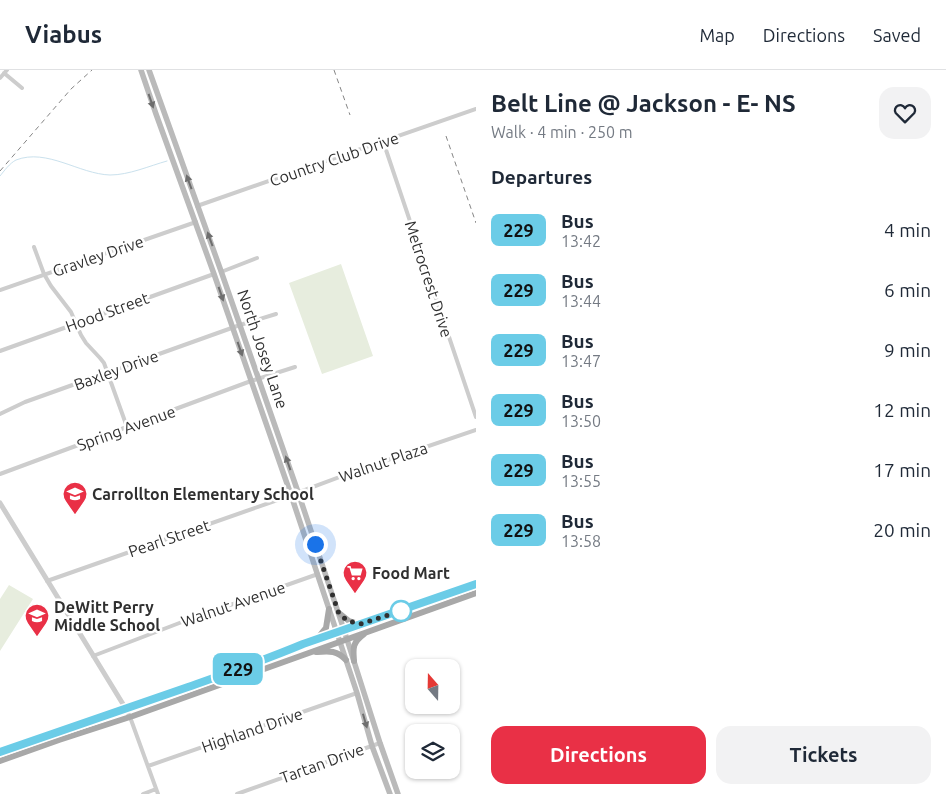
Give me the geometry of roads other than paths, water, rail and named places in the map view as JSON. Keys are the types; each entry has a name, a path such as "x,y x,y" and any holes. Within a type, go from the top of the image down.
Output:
{"main road":[{"name":"North Josey Lane","path":"141,70 291,495 383,776"},
{"name":"North Josey Lane","path":"149,70 259,378 398,794"},
{"path":"0,752 476,584"},
{"path":"424,611 430,604 452,596 458,590"},
{"path":"0,761 130,717 476,593"},
{"path":"382,626 390,620 416,610 421,604"},
{"path":"316,640 326,628 329,609"},
{"path":"339,614 348,621 360,624"},
{"path":"354,661 356,642 367,631"},
{"path":"308,653 331,651 336,652 346,660"},
{"path":"383,776 390,794"},
{"path":"383,776 389,780 394,794"}],"street":[{"path":"0,78 6,72 22,88"},
{"name":"Country Club Drive","path":"191,209 476,108"},
{"name":"Metrocrest Drive","path":"383,141 476,417"},
{"name":"Gravley Drive","path":"0,290 196,222"},
{"path":"34,247 44,274 56,293 72,312 75,324 86,342 100,358 127,427"},
{"name":"Hood Street","path":"0,351 257,258"},
{"name":"Baxley Drive","path":"0,414 25,402 240,325 276,314"},
{"name":"Spring Avenue","path":"0,474 295,366"},
{"name":"Walnut Plaza","path":"291,495 476,430"},
{"name":"Pearl Street","path":"47,581 291,495"},
{"path":"0,504 130,717 157,792 143,794"},
{"name":"Walnut Avenue","path":"93,656 318,574"},
{"name":"Highland Drive","path":"148,766 357,693"},
{"name":"Tartan Drive","path":"237,794 380,742"}],"waterway":[{"path":"0,176 14,161 28,157 51,159 98,174 110,175 132,172 167,161"}],"railway":[{"path":"0,171 71,89 92,70"},
{"path":"334,70 350,115"},
{"path":"446,136 476,223"}],"place":[{"name":"Carrollton Elementary School","path":"75,515"},
{"name":"Food Mart","path":"355,594"},
{"name":"DeWitt Perry Middle School","path":"37,637"}]}
